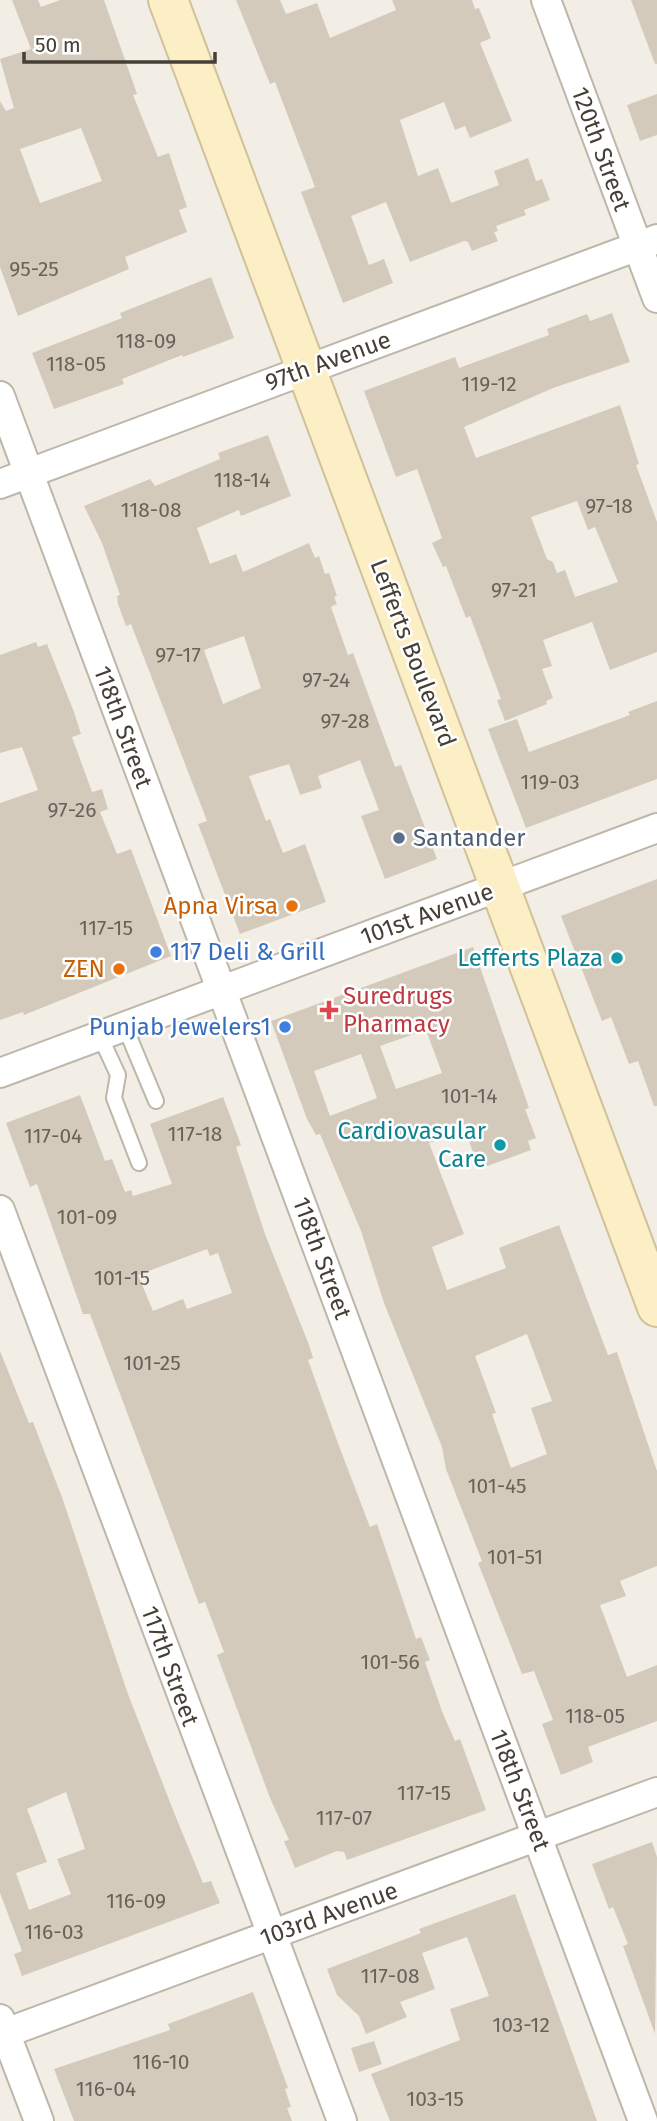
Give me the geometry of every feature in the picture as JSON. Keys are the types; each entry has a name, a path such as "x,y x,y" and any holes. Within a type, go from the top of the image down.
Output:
{"street":[{"name":"Lefferts Boulevard","path":"168,0 657,1307"},
{"name":"120th Street","path":"546,0 647,243 657,298"},
{"name":"97th Avenue","path":"0,484 647,243"},
{"name":"118th Street","path":"0,396 643,2121"},
{"name":"101st Avenue","path":"0,1073 657,828"},
{"name":"117th Street","path":"0,1210 342,2121"},
{"name":"103rd Avenue","path":"2,2029 271,1936 657,1792"},
{"path":"2,2029 38,2121"}],"lane":[{"path":"112,1032 156,1101"},
{"path":"112,1032 118,1075 114,1098 139,1163"}],"building":[{"path":"12,0 38,0 41,7 60,0 104,0 137,94 133,95 158,157 169,153 187,207 179,210 187,232 125,257 129,269 18,316 0,267 0,101 6,111 14,108 0,59 31,49","holes":["81,128 102,181 40,203 20,149"]},
{"path":"236,0 280,0 286,14 317,3 330,38 396,10 392,0 472,0 475,9 479,8 491,38 480,43 512,121 470,138 465,126 455,130 444,102 400,120 418,176 438,168 451,203 499,185 494,171 528,158 536,181 542,179 550,200 524,210 526,215 496,226 498,231 494,232 498,241 472,251 468,242 464,241 410,262 386,202 351,216 369,265 384,259 393,283 343,303 301,192 315,187 275,82 270,84"},
{"path":"631,0 657,0 657,64 655,64"},
{"path":"657,94 657,135 640,141 627,105"},
{"path":"211,277 234,338 183,357 182,355 122,379 124,384 54,409 32,353 122,318 120,313"},
{"path":"612,313 630,362 553,388 464,427 476,458 620,405 639,464 636,465 657,522 657,652 610,670 592,622 543,640 552,666 542,669 553,698 546,701 547,704 505,721 497,700 501,699 470,616 466,618 446,566 443,567 432,543 442,538 417,469 396,477 364,391 455,357 459,368 549,335 547,329 587,314 590,321","holes":["577,501 588,530 595,527 618,582 575,597 565,570 557,573 553,562 547,559 531,517"]},
{"path":"268,435 291,496 241,516 239,510 197,528 210,564 236,554 243,572 309,543 315,558 319,556 325,574 329,573 337,596 334,597 337,604 331,607 348,655 353,653 395,767 401,765 437,859 385,879 361,816 379,810 360,760 318,776 322,788 300,795 289,764 249,776 266,821 270,819 283,853 305,844 326,902 240,934 198,824 207,821 131,624 126,626 118,604 117,596 120,595 102,543 84,506 150,479 155,486 220,459 218,453","holes":["244,636 261,688 223,704 204,650"]},
{"path":"36,642 38,647 47,644 74,712 81,734 72,737 92,792 102,789 108,809 100,812 117,854 131,849 171,956 24,1015 23,1012 0,1020 0,803 38,790 22,747 0,753 0,655"},
{"path":"657,701 657,779 526,828 488,729 517,719 529,752 630,715 628,712"},
{"name":"Lefferts Plaza","path":"657,879 657,1106 654,1106 638,1061 629,1064 611,1017 602,1021 561,916"},
{"path":"473,947 529,1108 525,1109 536,1138 528,1141 531,1150 479,1169 465,1130 429,1143 464,1234 432,1247 447,1290 506,1268 499,1248 559,1225 608,1355 617,1352 657,1471 657,1566 620,1581 626,1596 600,1605 627,1677 657,1665 657,1721 588,1747 593,1762 561,1775 542,1724 553,1720 534,1671 522,1674 478,1563 482,1561 446,1469 442,1447 384,1303 361,1231 320,1134 316,1135 307,1119 271,1021","holes":["426,1030 442,1073 396,1089 380,1046","361,1054 377,1098 330,1116 314,1071","527,1334 552,1401 531,1408 547,1454 511,1468 492,1414 496,1413 475,1356"]},
{"path":"80,1095 105,1161 112,1159 125,1192 131,1190 133,1196 172,1184 150,1124 223,1097 241,1145 236,1147 265,1234 309,1345 313,1358 308,1360 339,1446 370,1527 377,1524 416,1639 421,1637 430,1660 425,1662 443,1714 455,1741 460,1739 486,1810 347,1860 344,1852 337,1851 295,1868 284,1841 289,1840 270,1798 217,1655 224,1652 205,1602 199,1604 90,1314 83,1314 37,1184 30,1187 6,1123","holes":["207,1249 210,1256 218,1253 232,1293 187,1309 183,1299 153,1311 138,1275"]},
{"path":"0,1351 29,1423 33,1422 63,1500 128,1694 175,1815 203,1883 211,1881 220,1903 22,1976 14,1954 22,1951 0,1893","holes":["66,1792 85,1849 57,1859 71,1894 29,1910 16,1873 47,1862 27,1809"]},
{"path":"652,1842 657,1857 655,2034 623,1946 628,1944 613,1907 609,1909 592,1864"},
{"path":"515,1894 597,2121 390,2121 371,2074 460,2040 450,2009 489,1996 467,1937 422,1953 435,1989 400,2002 407,2017 366,2034 359,2016 337,1995 327,1969 421,1933 419,1929"},
{"path":"253,1992 288,2088 285,2089 291,2107 287,2108 292,2121 74,2121 54,2069 170,2030 168,2024"},
{"path":"374,2041 382,2064 359,2072 351,2048"}],"place":[{"name":"Santander","path":"399,838"},
{"name":"Apna Virsa","path":"292,906"},
{"name":"117 Deli & Grill","path":"156,952"},
{"name":"Lefferts Plaza","path":"617,958"},
{"name":"ZEN","path":"119,969"},
{"name":"Suredrugs Pharmacy","path":"329,1010"},
{"name":"Punjab Jewelers1","path":"285,1027"},
{"name":"Cardiovasular Care","path":"500,1145"}]}
